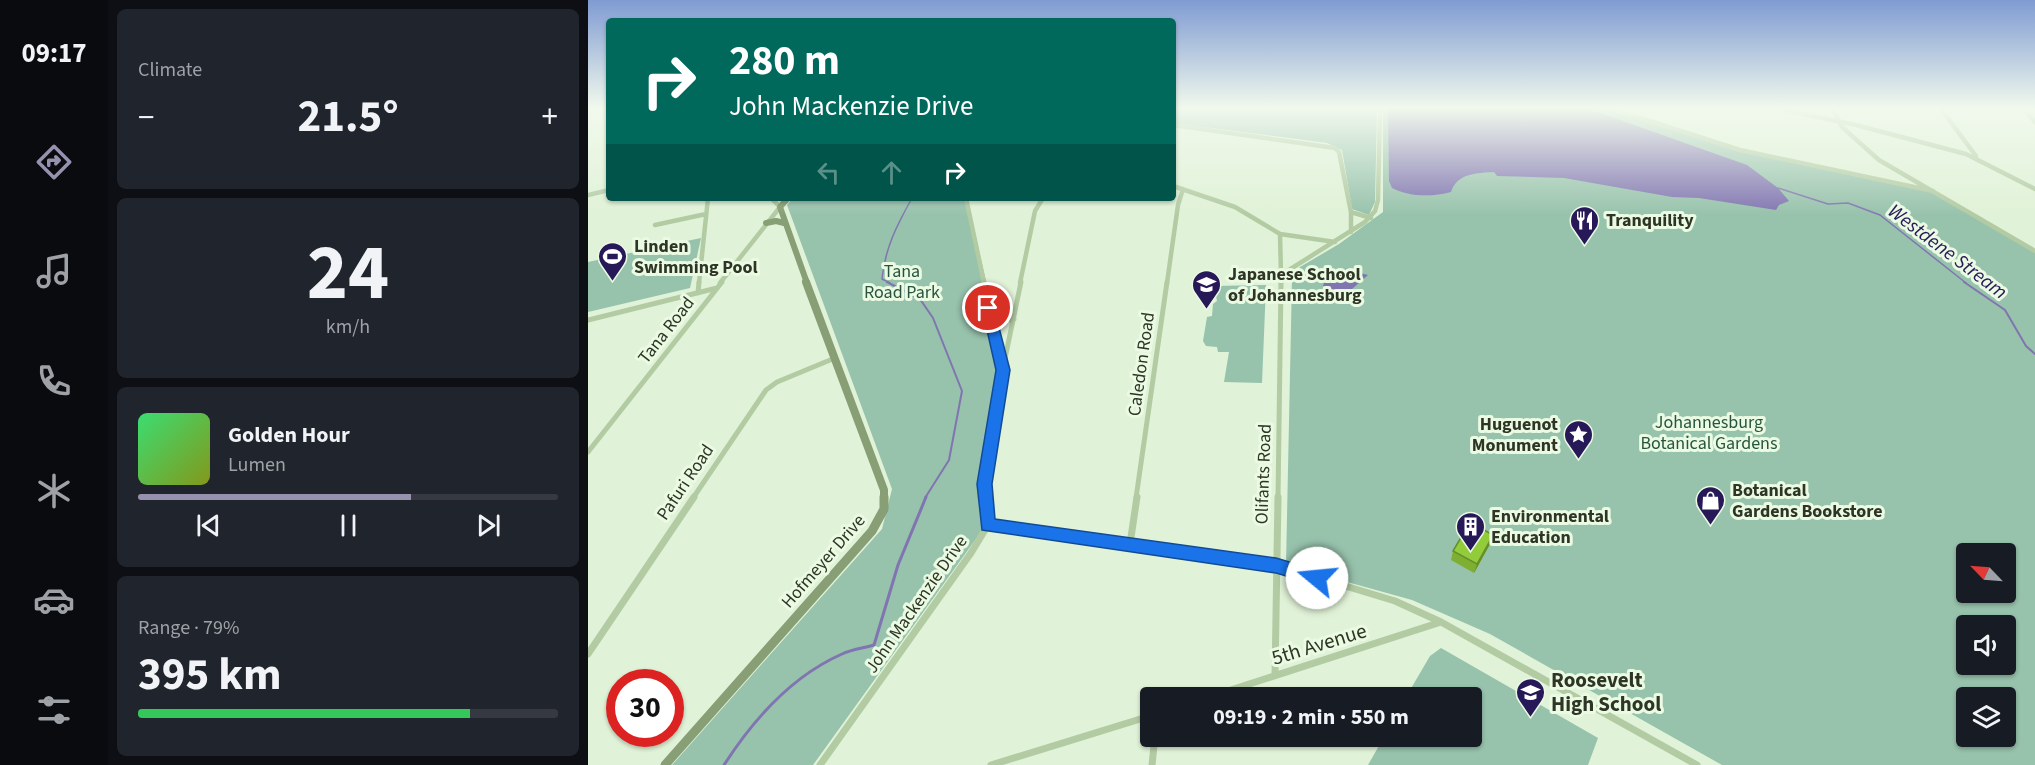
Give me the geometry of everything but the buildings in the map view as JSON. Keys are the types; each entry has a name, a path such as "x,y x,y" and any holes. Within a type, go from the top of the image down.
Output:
{"main road":[{"name":"Tana Road","path":"780,207 785,201"},
{"name":"Hofmeyer Drive","path":"665,765 872,531 882,516 885,503 884,490 784,224 780,207"},
{"path":"766,223 776,221 784,224"}],"street":[{"path":"1312,145 1335,148 1339,152 1350,212 1351,232"},
{"path":"1281,275 1371,218 1378,200 1379,145"},
{"path":"1723,145 1933,191"},
{"path":"1861,145 1879,160 2035,251"},
{"path":"1926,145 1977,158 2035,189"},
{"path":"1967,145 1977,158"},
{"path":"1176,187 1234,207 1280,234 1335,242"},
{"name":"Caledon Road","path":"1130,544 1178,205 1183,189"},
{"path":"588,195 606,191"},
{"path":"698,293 708,201"},
{"path":"774,201 780,207"},
{"name":"John Mackenzie Drive","path":"820,765 971,553 988,525 984,484 1003,370 967,201"},
{"path":"1003,370 1035,211 1041,201"},
{"name":"Tana Road","path":"588,452 780,207"},
{"path":"1350,212 1371,218"},
{"path":"655,225 706,214"},
{"name":"Olifants Road","path":"1275,675 1280,234"},
{"path":"588,320 717,288"},
{"path":"991,322 1014,319"},
{"name":"Pafuri Road","path":"588,654 766,390 777,382 835,358"},
{"path":"988,525 1276,565 1406,605 1441,622 1697,765"},
{"name":"5th Avenue","path":"1239,687 1441,622"},
{"path":"991,765 1140,719"},
{"path":"1152,765 1154,747"}],"green space":[{"path":"1331,145 1376,145 1375,202 1369,215 1352,209 1342,150"},
{"name":"Johannesburg Botanical Gardens","path":"1383,145 1719,145 1735,150 1931,191 2035,252 2035,765 1722,765 1490,634 1412,600 1286,565 1292,279 1300,267 1339,244 1383,212"},
{"name":"Tana Road Park","path":"790,201 968,201 1006,368 982,474 986,525 813,765 672,765 882,529 892,489 787,205"},
{"path":"701,238 690,288 588,312 588,262"},
{"path":"1266,285 1262,383 1224,382 1229,352 1218,352 1217,347 1206,346 1203,341 1207,317 1212,316 1213,304 1217,301 1214,286"},
{"path":"1441,648 1598,738 1588,765 1368,765 1378,747 1482,747 1482,687 1412,687 1430,656"}],"shaded area":[{"path":"1388,145 1690,145 1747,165 1778,188 1789,201 1779,205 1776,210 1699,198 1672,197 1564,178 1497,176 1494,172 1468,175 1458,181 1451,192 1436,195 1413,195 1399,191 1392,188 1389,181"},
{"path":"1352,268 1352,271 1368,275 1352,289 1330,299 1326,287 1323,286 1327,278 1338,271"}],"waterway":[{"name":"Westdene Stream","path":"1778,188 1828,204 1848,203 1880,215 1966,283"},
{"path":"890,283 882,279 886,257 897,227 910,201"},
{"path":"887,282 920,299 933,318 962,391 949,460 925,498"},
{"name":"Westdene Stream","path":"1964,282 2005,310 2026,346 2035,354"},
{"path":"724,765 761,716 790,687 824,663 842,654 874,645 898,565 926,497"}],"place":[{"name":"Tranquility","path":"1585,246"},
{"name":"Linden Swimming Pool","path":"613,282"},
{"name":"Japanese School of Johannesburg","path":"1207,310"},
{"name":"Huguenot Monument","path":"1579,460"},
{"name":"Botanical Gardens Bookstore","path":"1711,526"},
{"name":"Environmental Education","path":"1470,552"},
{"name":"Roosevelt High School","path":"1530,718"}],"route":[{"path":"988,308 1003,370 984,484 988,525 1276,565 1317,578"}]}
